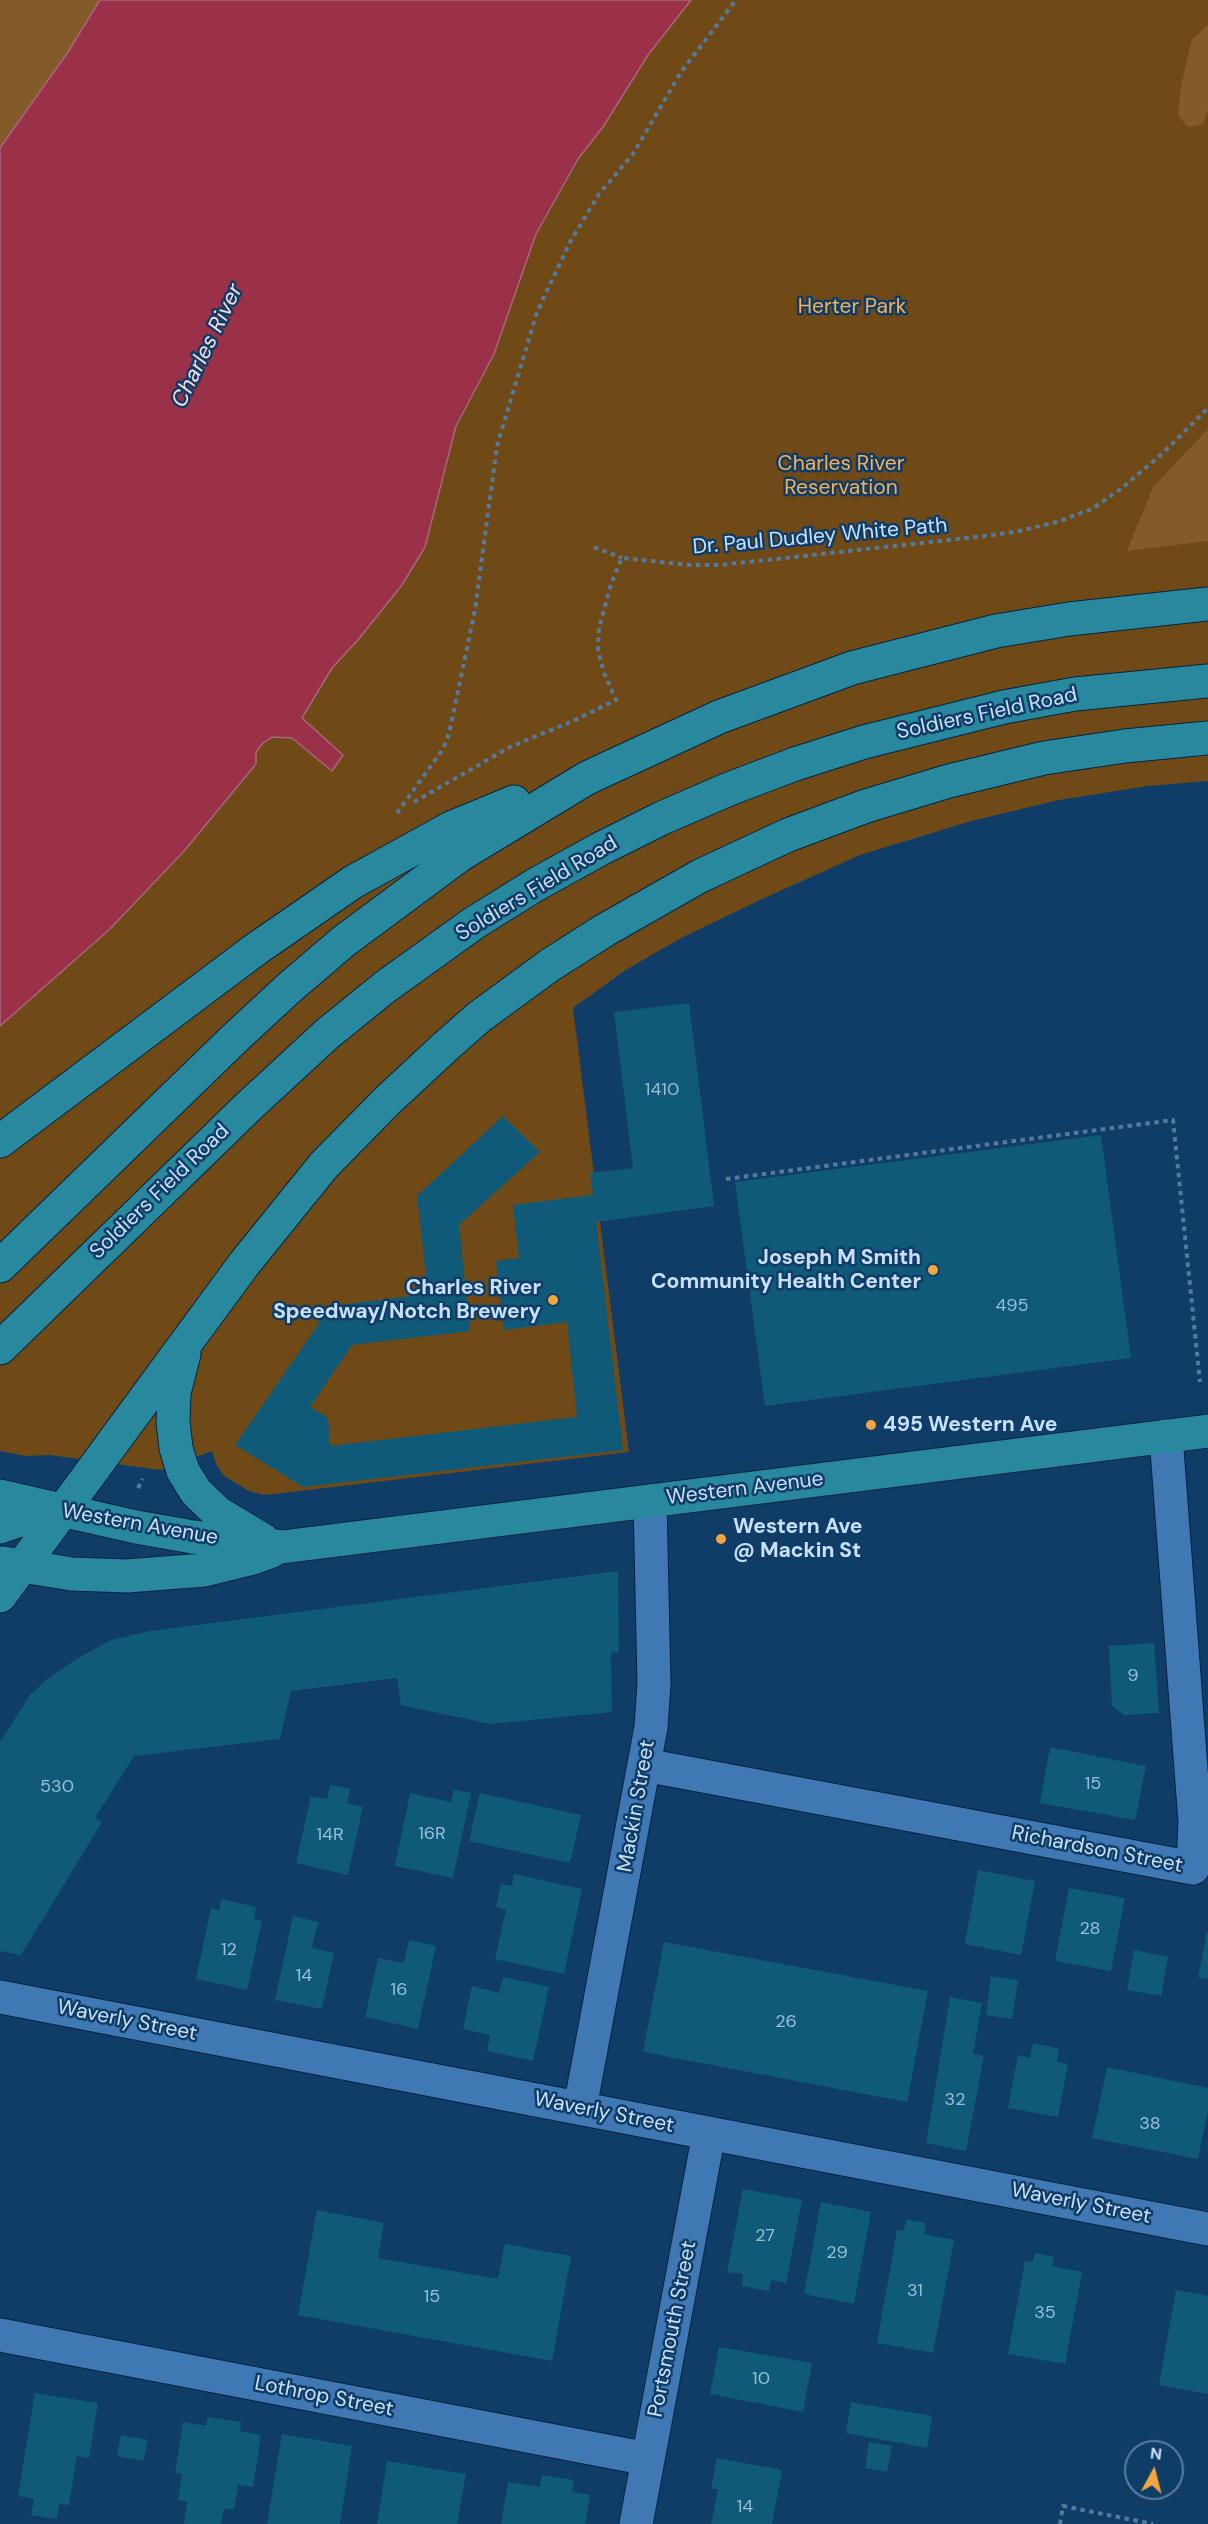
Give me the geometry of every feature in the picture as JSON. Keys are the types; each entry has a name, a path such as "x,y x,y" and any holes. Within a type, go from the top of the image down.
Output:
{"main road":[{"path":"0,1266 235,1038 336,948 460,855 587,778 730,713 842,671 904,653 996,631 1058,620 1208,604"},
{"name":"Soldiers Field Road","path":"0,1348 224,1130 335,1028 385,987 474,923 535,885 600,849 662,818 729,789 795,764 864,742 1004,707 1075,694 1208,681"},
{"path":"0,1596 11,1564 62,1512 283,1214 331,1157 388,1100 479,1017 550,965 634,913 700,876 788,835 910,792 1044,758 1125,746 1208,738"},
{"path":"0,1141 256,949 353,882 451,828 516,802 587,778"},
{"path":"0,1146 28,1122"},
{"path":"187,1341 177,1380 173,1408 174,1435 183,1471 196,1492 218,1513 254,1536 282,1547"},
{"name":"Western Avenue","path":"11,1564 72,1574 151,1575 229,1565 282,1547 1208,1431"},
{"name":"Western Avenue","path":"0,1496 62,1512 193,1537 282,1547"},
{"path":"0,1527 26,1518 62,1512"}],"street":[{"name":"Richardson Street","path":"645,1766 1193,1868 1195,1822 1166,1436"},
{"name":"Mackin Street","path":"580,2108 645,1766 654,1684 650,1501"},
{"name":"Waverly Street","path":"0,1997 1208,2229"},
{"name":"Portsmouth Street","path":"636,2524 709,2133"},
{"name":"Lothrop Street","path":"0,2335 648,2459"}],"path":[{"path":"397,814 443,749 449,734 475,610 497,446 537,312 556,268 599,194 639,145 681,72 736,0"},
{"name":"Dr. Paul Dudley White Path","path":"594,547 622,558 689,565 721,565 1015,532 1057,522 1092,509 1122,488 1208,408"},
{"path":"510,747 573,721 615,700 598,650 599,628 611,584 622,558"},
{"path":"726,1179 1173,1120 1200,1382"},
{"path":"138,1488 143,1479"},
{"path":"1060,2524 1063,2506 1153,2524"}],"green space":[{"name":"Charles River Reservation","path":"691,0 1208,0 1208,781 1148,786 1059,800 971,821 860,855 681,938 624,971 573,1008 629,1452 265,1495 249,1491 224,1476 216,1464 212,1451 160,1470 50,1455 26,1456 0,1451 0,1026 110,929 185,850 256,765 256,752 263,743 272,737 292,738 332,771 343,755 302,719 332,668 402,585 425,548 456,426 494,354 536,234 578,159 648,55"}],"shaded area":[{"path":"0,0 100,0 68,52 0,148"},
{"path":"1208,25 1208,109 1203,124 1188,127 1178,116 1181,86 1192,39"},
{"path":"1208,429 1208,541 1127,551 1153,487"}],"water":[{"name":"Charles River","path":"100,0 691,0 648,55 603,127 578,159 536,234 494,354 456,426 425,547 402,585 332,668 302,718 343,755 332,771 292,738 272,737 263,743 256,752 256,764 185,850 110,929 0,1026 0,148 68,52"}],"building":[{"name":"Charles River Speedway/Notch Brewery","path":"689,1003 714,1206 596,1222 623,1450 303,1487 235,1445 331,1306 428,1294 417,1196 503,1116 540,1152 459,1225 470,1331 352,1345 310,1407 328,1418 330,1446 577,1417 567,1322 504,1330 496,1261 519,1258 513,1205 593,1195 590,1173 633,1168 614,1012"},
{"name":"Joseph M Smith Community Health Center","path":"1101,1135 1131,1358 765,1406 735,1182"},
{"path":"618,1571 619,1652 611,1653 612,1712 490,1724 401,1705 397,1678 291,1691 280,1739 134,1756 95,1818 102,1822 21,1955 0,1951 0,1742 30,1695 46,1680 78,1658 111,1640 150,1631"},
{"path":"1154,1643 1159,1713 1124,1715 1112,1706 1109,1646"},
{"path":"1050,1747 1146,1766 1135,1820 1040,1803"},
{"path":"330,1785 350,1789 347,1803 363,1807 348,1875 296,1863 311,1796 327,1799"},
{"path":"454,1790 471,1793 453,1878 395,1866 410,1793 451,1802"},
{"path":"480,1793 581,1815 570,1863 469,1841"},
{"path":"978,1870 1035,1881 1021,1955 965,1944"},
{"path":"514,1874 582,1889 564,1974 495,1959 506,1910 496,1907 501,1884 512,1886"},
{"path":"1069,1888 1125,1898 1111,1971 1055,1961"},
{"path":"221,1899 256,1907 254,1919 262,1921 247,1990 196,1979 211,1908 219,1911"},
{"path":"293,1916 318,1922 312,1948 334,1953 322,2009 275,2000"},
{"path":"1208,1932 1208,1979 1198,1977"},
{"path":"409,1940 436,1946 418,2029 365,2017 378,1958 404,1963"},
{"path":"664,1942 928,1991 907,2102 643,2052"},
{"path":"1134,1950 1168,1957 1161,1996 1127,1990"},
{"path":"991,1976 1018,1980 1012,2019 986,2015"},
{"path":"503,1977 549,1987 533,2061 487,2051 490,2035 463,2029 472,1986 499,1993"},
{"path":"950,1997 982,2003 973,2054 984,2056 966,2151 926,2143"},
{"path":"1033,2043 1059,2049 1057,2062 1068,2064 1058,2117 1008,2108 1018,2055 1030,2058"},
{"path":"1107,2067 1208,2088 1208,2110 1198,2159 1092,2138"},
{"path":"743,2189 802,2200 786,2283 771,2280 769,2291 742,2286 743,2274 727,2272"},
{"path":"821,2202 871,2212 854,2304 804,2294"},
{"path":"317,2210 384,2223 378,2258 498,2279 505,2244 571,2256 552,2361 298,2315"},
{"path":"906,2219 926,2223 924,2234 954,2240 933,2353 877,2343 897,2230 904,2231"},
{"path":"1035,2253 1054,2257 1052,2266 1082,2272 1065,2364 1008,2354 1025,2261 1033,2262"},
{"path":"1176,2290 1208,2296 1208,2394 1159,2385"},
{"path":"719,2347 812,2363 803,2412 710,2394"},
{"path":"35,2393 98,2403 89,2458 77,2456 69,2505 59,2504 57,2519 31,2515 34,2499 18,2496"},
{"path":"851,2402 932,2416 927,2448 846,2433"},
{"path":"208,2417 241,2422 240,2431 261,2435 253,2487 238,2485 234,2510 224,2508 221,2524 184,2524 187,2502 178,2500 182,2474 175,2473 183,2422 206,2426"},
{"path":"282,2434 352,2446 340,2524 267,2524"},
{"path":"121,2435 148,2440 143,2461 117,2456"},
{"path":"869,2442 892,2446 887,2472 865,2468"},
{"path":"717,2458 782,2470 772,2524 711,2524 718,2489 711,2489"},
{"path":"387,2461 466,2474 457,2524 377,2524"},
{"path":"542,2475 574,2480 572,2492 590,2495 585,2524 501,2524 508,2482 540,2487"}],"place":[{"name":"Joseph M Smith Community Health Center","path":"933,1270"},
{"name":"Charles River Speedway/Notch Brewery","path":"553,1300"},
{"name":"495 Western Ave","path":"871,1425"},
{"name":"Western Ave @ Mackin St","path":"721,1539"}],"park label":[{"name":"Herter Park","path":"852,307"}]}
